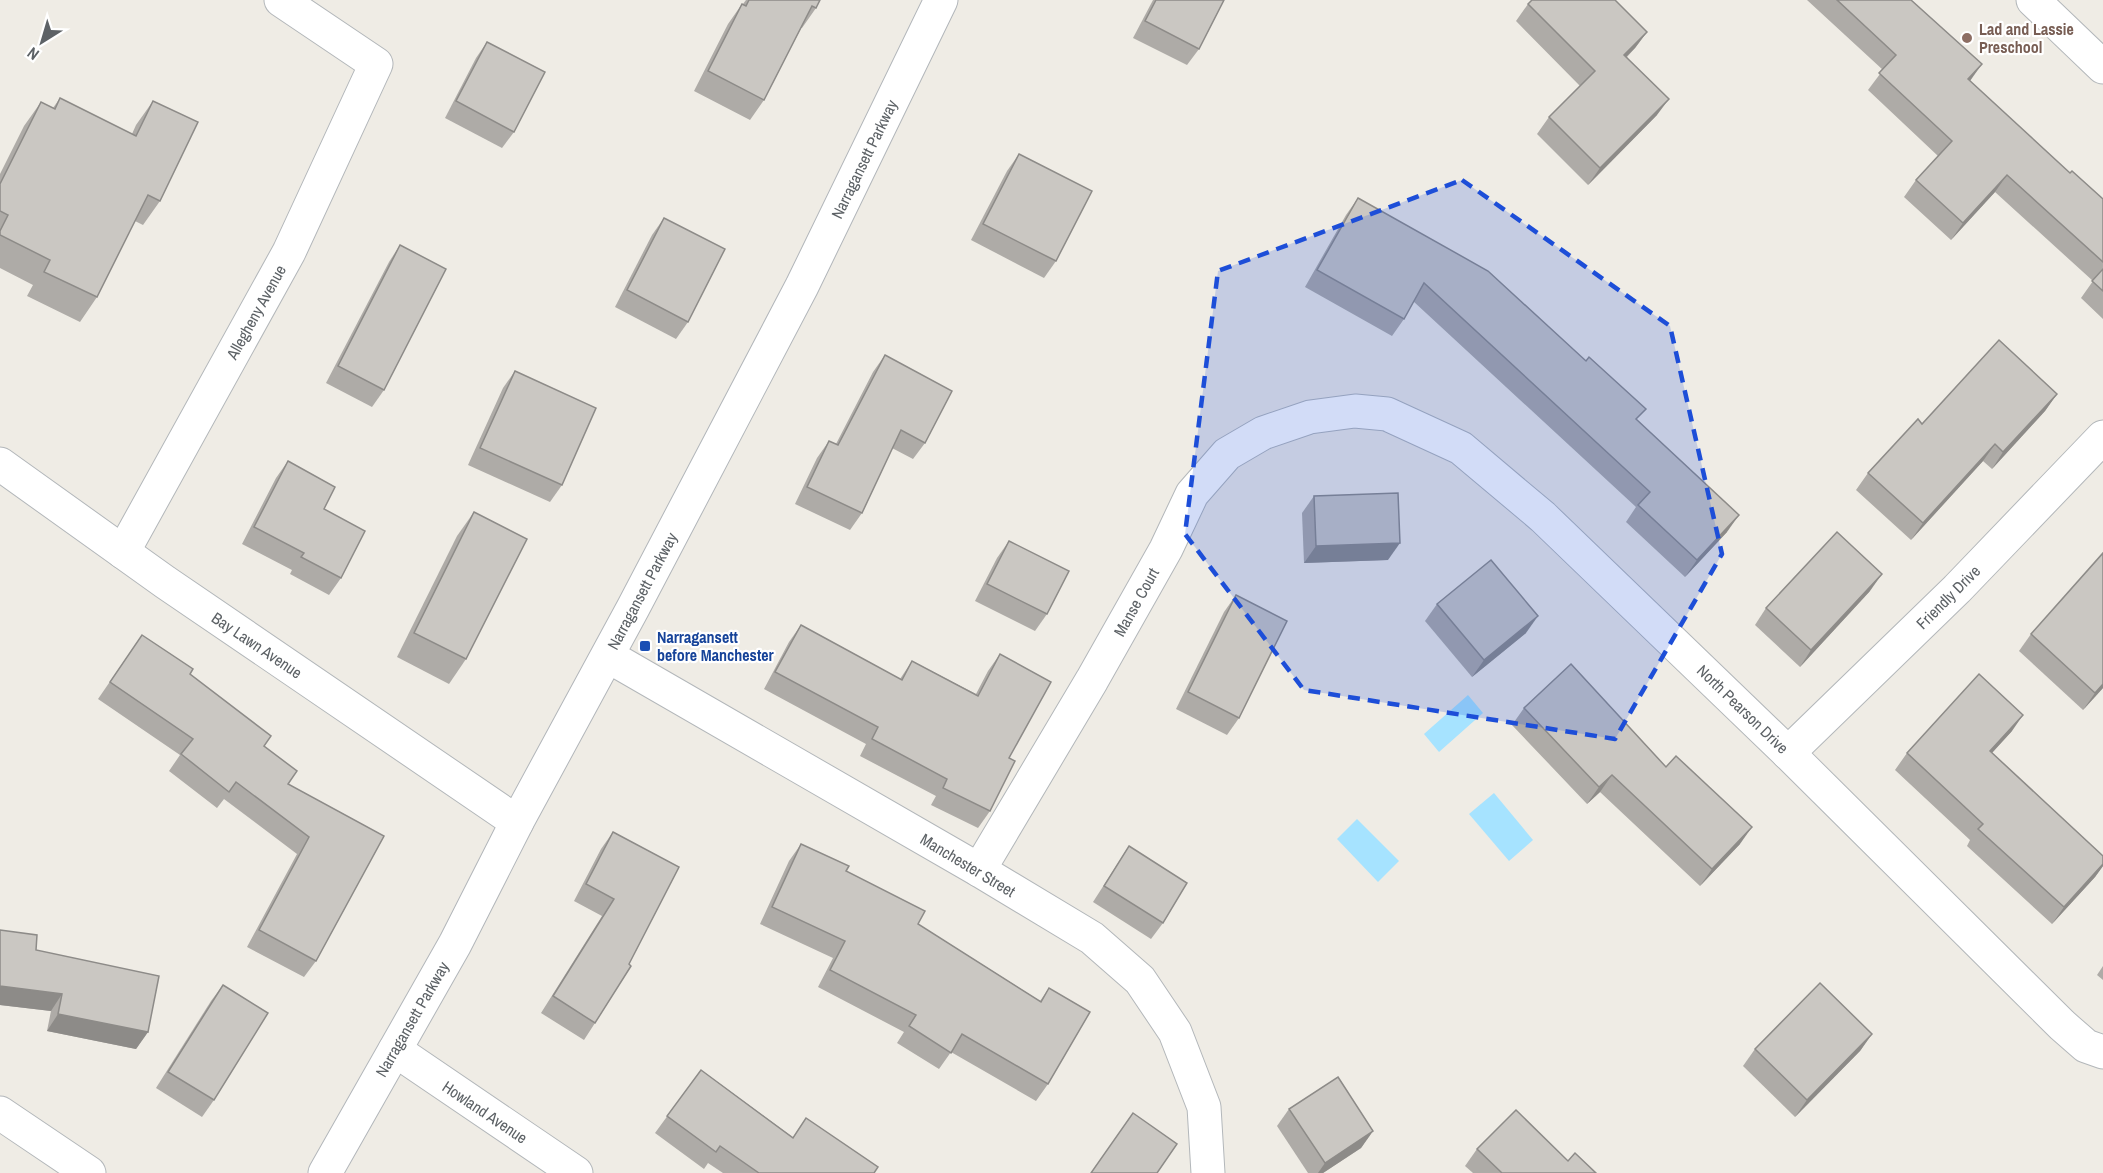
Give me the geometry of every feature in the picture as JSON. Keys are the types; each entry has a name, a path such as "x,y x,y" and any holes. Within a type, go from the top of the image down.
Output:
{"street":[{"name":"Allegheny Avenue","path":"123,552 289,252 376,64 281,0"},
{"name":"Narragansett Parkway","path":"325,1173 455,944 517,822 608,656 802,286 941,0"},
{"path":"2033,0 2103,68"},
{"name":"North Pearson Drive","path":"1355,411 1387,414 1461,448 1543,517 1788,753 2062,1025 2086,1046 2103,1052"},
{"name":"Manse Court","path":"979,870 1092,680 1166,549 1192,495 1227,454 1263,433 1310,417 1355,411"},
{"name":"Friendly Drive","path":"1788,753 1958,589 2103,437"},
{"name":"Bay Lawn Avenue","path":"0,464 123,552 517,822"},
{"name":"Manchester Street","path":"608,656 979,870 1092,938 1140,980 1175,1032 1204,1107 1208,1173"},
{"name":"Howland Avenue","path":"394,1050 576,1173"},
{"path":"0,1113 89,1173"}],"highlighted area":[{"path":"1462,180 1670,326 1722,554 1615,739 1304,690 1185,534 1218,271"}],"water":[{"path":"1468,695 1483,713 1439,752 1424,734"},
{"path":"1494,793 1533,840 1509,861 1469,814"},
{"path":"1357,819 1399,861 1378,882 1337,839"}],"building":[{"path":"749,0 820,0 816,8 812,6 764,100 708,71 742,4 746,6"},
{"path":"1156,0 1224,0 1199,49 1145,21"},
{"path":"1532,0 1615,0 1647,32 1624,55 1669,99 1600,168 1549,117 1595,71 1528,4"},
{"path":"1837,0 1911,0 1982,64 1968,79 2070,173 2072,171 2103,199 2103,262 2007,175 1963,223 1916,180 1952,141 1879,73 1896,55"},
{"path":"487,42 545,72 514,132 456,101"},
{"path":"60,98 136,136 153,101 198,122 160,201 148,195 97,297 44,272 50,260 0,235 8,215 0,211 0,184 41,102 55,109"},
{"path":"1019,154 1092,191 1056,261 983,224"},
{"path":"1358,198 1488,271 1586,361 1589,357 1646,409 1636,419 1739,515 1697,560 1638,505 1650,492 1424,283 1404,319 1317,270"},
{"path":"664,218 725,249 688,322 627,290"},
{"path":"400,245 446,269 384,390 338,366"},
{"path":"2103,269 2103,291 2092,281"},
{"path":"1999,340 2057,394 2003,452 1995,444 1923,523 1868,473 1918,419 1922,424"},
{"path":"885,355 952,391 925,443 901,430 862,513 807,487 829,441 838,445"},
{"path":"515,371 596,408 562,485 480,448"},
{"path":"288,461 335,487 324,509 365,531 341,578 301,557 304,553 254,527"},
{"path":"1398,493 1400,543 1316,546 1314,496"},
{"path":"474,512 527,539 466,659 414,633"},
{"path":"1837,532 1882,574 1811,650 1766,608"},
{"path":"1009,541 1069,571 1047,614 987,584"},
{"path":"2103,553 2103,684 2095,693 2031,634"},
{"path":"1491,560 1538,616 1484,660 1437,604"},
{"path":"1236,595 1287,621 1239,718 1188,692"},
{"path":"801,625 902,680 912,661 978,696 1000,654 1051,682 1009,758 1015,761 990,811 943,788 947,779 872,739 878,727 775,672"},
{"path":"142,635 193,669 190,674 271,736 264,746 297,771 288,784 384,836 316,961 259,930 309,837 236,782 229,792 181,754 193,739 110,682"},
{"path":"1571,664 1666,767 1676,756 1752,827 1712,869 1612,775 1599,787 1524,708"},
{"path":"1979,674 2023,715 1990,751 2103,856 2103,864 2064,907 1978,829 1983,824 1907,753"},
{"path":"613,832 679,867 629,964 631,966 595,1023 553,996 614,899 586,884"},
{"path":"801,844 849,866 846,871 925,911 918,924 1041,1002 1049,988 1090,1012 1048,1084 962,1034 951,1053 909,1026 916,1015 830,970 845,941 772,907"},
{"path":"1129,846 1187,883 1163,923 1104,886"},
{"path":"0,930 37,935 36,950 159,976 148,1032 58,1014 62,994 0,986"},
{"path":"1820,983 1872,1034 1807,1100 1755,1049"},
{"path":"223,985 268,1013 214,1100 168,1072"},
{"path":"701,1070 793,1138 806,1118 878,1167 874,1173 759,1173 720,1146 716,1152 667,1116"},
{"path":"1338,1077 1373,1131 1325,1163 1289,1109"},
{"path":"1516,1110 1568,1161 1575,1153 1596,1173 1502,1173 1477,1149"},
{"path":"1133,1113 1177,1144 1157,1173 1091,1173"}],"place":[{"name":"Lad and Lassie Preschool","path":"1967,38"},
{"name":"Narragansett before Manchester","path":"645,646"}]}
